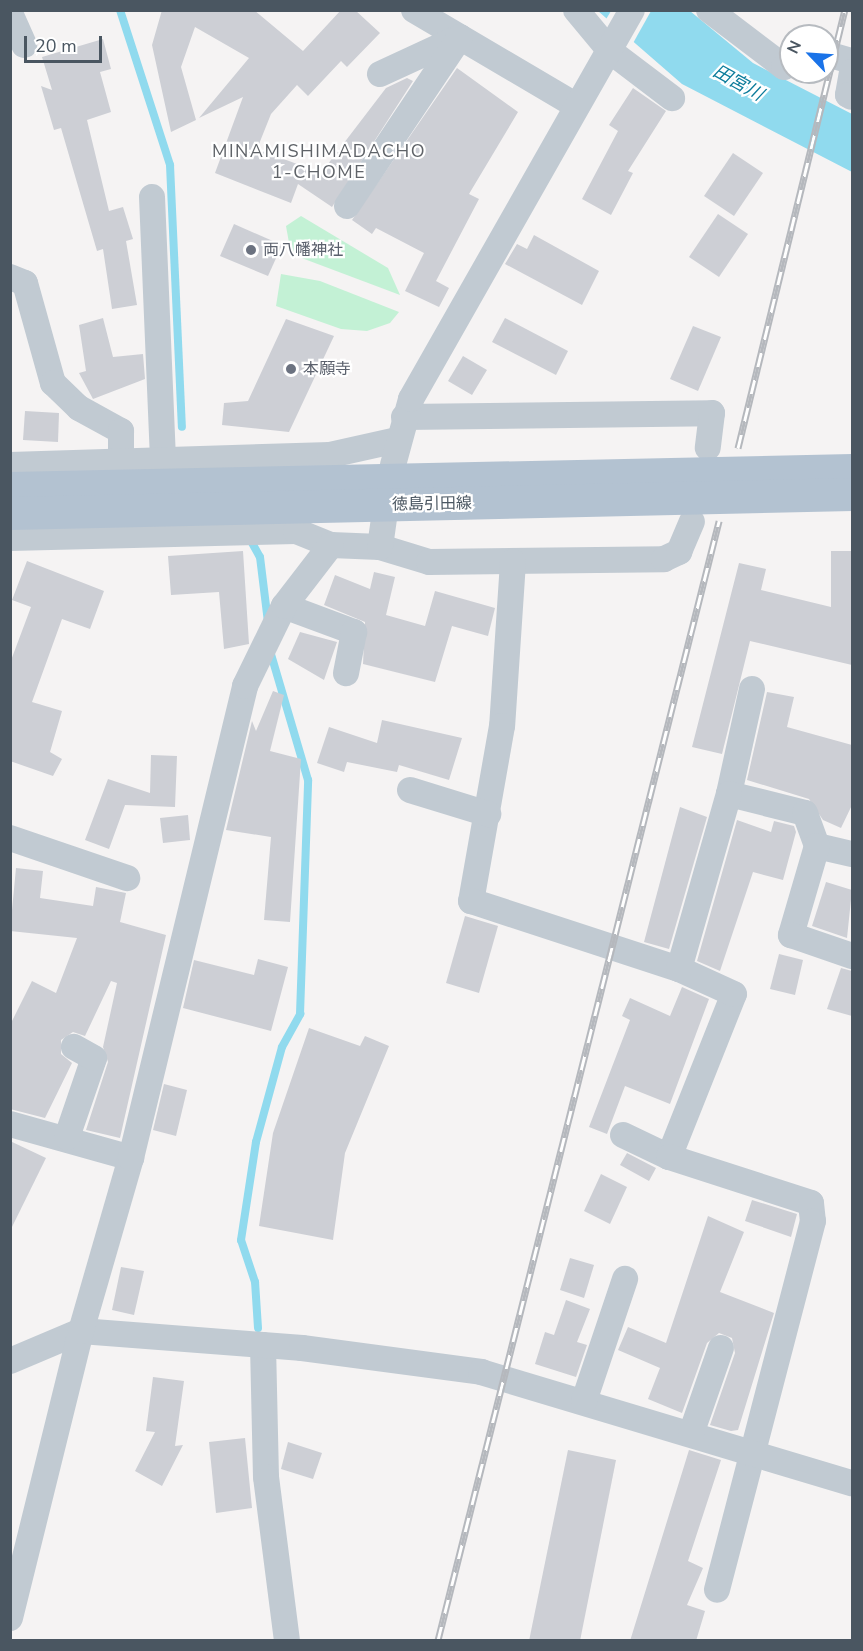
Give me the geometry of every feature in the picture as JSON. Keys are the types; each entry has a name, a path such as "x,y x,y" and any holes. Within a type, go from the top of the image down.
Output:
{"main road":[{"path":"10,488 852,470"},
{"name":"徳島引田線","path":"10,513 852,494"}],"street":[{"path":"414,10 577,106"},
{"path":"576,10 612,46 672,98"},
{"path":"393,465 400,428 449,326 632,10"},
{"path":"709,10 779,63"},
{"path":"10,13 24,45"},
{"path":"380,74 460,37"},
{"path":"347,206 460,37"},
{"path":"852,72 852,97"},
{"path":"153,197 163,461"},
{"path":"10,277 25,283 52,383 79,408 121,431 121,462"},
{"path":"10,465 330,455 400,428 712,413 708,448"},
{"path":"380,547 384,518"},
{"path":"10,538 296,531 332,545 380,547 429,562 664,559 679,552 692,522"},
{"path":"10,1618 81,1331 131,1158 245,686 273,627 332,545"},
{"path":"513,562 502,726 471,901 679,969 735,994 669,1157"},
{"path":"273,627 354,632 346,673"},
{"path":"679,969 729,794 752,689"},
{"path":"410,790 488,814"},
{"path":"729,794 805,813 817,846 792,934 852,956"},
{"path":"10,838 127,878"},
{"path":"817,846 852,854"},
{"path":"67,1137 94,1058 74,1047"},
{"path":"10,1124 67,1137 131,1158"},
{"path":"623,1135 669,1157 811,1203 813,1221 792,1310 750,1452 717,1590"},
{"path":"584,1401 625,1279"},
{"path":"10,1361 81,1331 262,1345 481,1372 852,1483"},
{"path":"262,1345 266,1477 287,1641"},
{"path":"691,1434 721,1348"}],"green space":[{"path":"301,216 388,268 400,295 291,254 286,226"},
{"path":"281,274 320,281 399,312 390,323 367,331 341,329 276,306"}],"water":[{"name":"田宮川","path":"598,11 690,11 753,63 779,76 779,84 794,84 852,114 852,172 682,84"}],"pier":[{"path":"611,11 651,11 632,45 605,21"}],"building":[{"path":"162,10 254,10 303,51 341,10 355,10 380,33 347,67 341,61 308,96 297,85 271,114 257,149 321,173 386,88 407,78 413,81 332,207 298,184 291,203 215,173 243,97 199,118 249,58 195,27 181,67 196,120 171,132 152,45"},
{"path":"103,39 111,69 100,72 111,112 87,120 109,211 123,207 133,239 126,241 137,305 112,309 103,249 97,251 61,128 54,130 41,86 52,90 42,57"},
{"path":"457,68 518,112 469,194 479,199 436,281 449,288 439,307 405,291 424,253 376,228 372,234 352,220"},
{"path":"633,88 666,111 628,171 633,173 611,215 582,199 618,131 609,125"},
{"path":"733,153 763,173 734,216 704,196"},
{"path":"718,214 748,234 719,277 689,257"},
{"name":"両八幡神社","path":"234,224 282,245 268,276 220,256"},
{"path":"534,235 599,271 582,305 505,264 517,244 527,249"},
{"path":"103,318 113,357 143,354 145,379 93,399 79,373 86,371 79,325"},
{"path":"505,318 568,351 556,375 492,342"},
{"name":"本願寺","path":"286,319 334,336 289,432 222,425 224,403 248,401"},
{"path":"693,326 721,337 698,391 670,379"},
{"path":"463,356 487,370 472,395 448,381"},
{"path":"25,411 59,413 58,442 23,440"},
{"path":"243,551 249,644 224,649 219,592 171,595 168,556"},
{"path":"831,551 852,551 852,665 750,641 722,754 692,747 739,563 766,569 761,590 831,607"},
{"path":"27,561 104,591 90,629 62,619 32,702 62,711 50,752 62,759 53,776 10,761 10,663 31,607 12,600"},
{"path":"374,572 395,577 386,615 425,626 435,591 495,608 488,636 452,626 435,682 363,664 365,622 324,605 335,575 370,589"},
{"path":"300,632 337,642 324,680 288,659"},
{"path":"273,691 284,695 270,751 301,759 290,922 264,920 271,837 226,830 252,721 256,731"},
{"path":"767,692 794,697 787,727 852,745 852,805 841,828 823,820 809,799 747,780"},
{"path":"382,720 462,738 449,780 399,765 397,772 347,762 344,772 317,763 329,727 377,743"},
{"path":"151,755 177,756 175,807 125,805 109,849 85,840 108,779 150,793"},
{"path":"680,807 707,817 669,949 644,942"},
{"path":"188,815 190,840 163,843 160,818"},
{"path":"737,820 771,832 774,821 794,826 796,832 783,880 753,872 720,971 697,961"},
{"path":"16,868 43,871 40,898 93,906 96,887 126,893 120,922 166,935 120,1138 86,1130 108,1062 103,1047 117,983 111,981 85,1036 73,1032 61,1040 61,1054 72,1063 45,1118 10,1109 10,1025 32,981 56,993 77,938 10,931"},
{"path":"826,882 852,890 847,938 812,926"},
{"path":"465,916 498,926 479,993 446,983"},
{"path":"779,954 803,960 795,995 770,989"},
{"path":"258,959 288,967 271,1031 183,1008 194,960 254,975"},
{"path":"841,968 852,971 852,1016 827,1009"},
{"path":"682,987 709,999 670,1104 625,1086 607,1134 589,1127 630,1020 622,1016 630,998 670,1016"},
{"path":"309,1028 360,1046 365,1036 389,1046 345,1153 333,1240 259,1226 273,1133"},
{"path":"164,1084 187,1090 176,1136 153,1130"},
{"path":"10,1141 46,1158 10,1231"},
{"path":"627,1153 656,1168 649,1181 620,1165"},
{"path":"601,1174 627,1187 610,1224 584,1211"},
{"path":"752,1200 797,1214 791,1237 745,1221"},
{"path":"708,1216 744,1232 720,1292 774,1313 738,1430 731,1431 710,1425 735,1353 732,1338 719,1333 707,1343 682,1413 648,1399 660,1368 618,1350 628,1327 666,1343"},
{"path":"570,1258 594,1265 584,1298 560,1290"},
{"path":"121,1267 144,1271 134,1315 112,1310"},
{"path":"566,1300 590,1309 577,1342 587,1345 576,1377 535,1364 545,1332 554,1335"},
{"path":"153,1377 184,1381 175,1446 183,1445 162,1486 135,1471 155,1432 146,1431"},
{"path":"245,1438 252,1508 216,1513 209,1442"},
{"path":"288,1442 322,1453 313,1479 281,1469"},
{"path":"568,1450 616,1460 580,1641 529,1641"},
{"path":"689,1450 721,1460 688,1561 703,1568 687,1605 705,1611 696,1641 630,1641"}],"waterway":[{"path":"120,10 170,165 182,427"},
{"path":"251,541 260,557 268,622"},
{"path":"258,1328 255,1282 241,1240 256,1142 282,1047 300,1014 308,780 270,651"}],"railway":[{"path":"738,448 845,10"},
{"path":"438,1640 719,521"}],"place":[{"name":"両八幡神社","path":"251,250"},
{"name":"本願寺","path":"291,369"}],"district":[{"name":"MINAMISHIMADACHO 1-CHOME","path":"319,162"}]}
